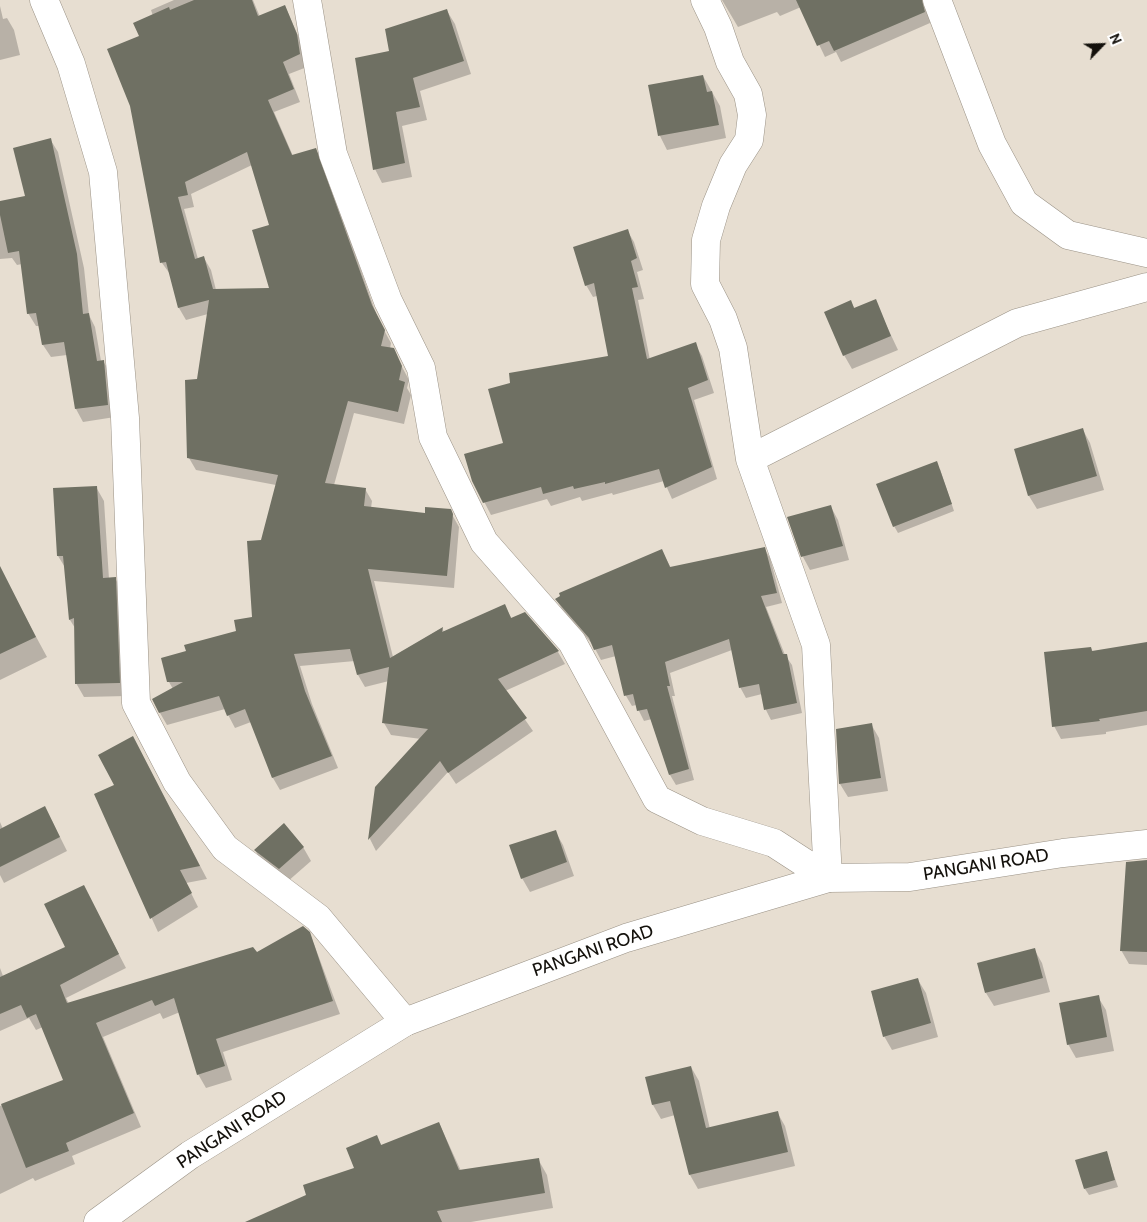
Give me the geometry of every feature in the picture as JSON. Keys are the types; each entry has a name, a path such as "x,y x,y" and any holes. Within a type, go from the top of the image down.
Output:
{"street":[{"path":"44,0 71,64 103,172 125,418 136,703 177,782 225,848 318,918 405,1022"},
{"path":"307,0 332,154 388,301 421,368 433,437 484,542 572,642 657,799 702,821 774,843 828,878"},
{"path":"705,0 718,27 730,62 748,94 752,115 748,140 733,166 716,206 706,240 705,284 724,320 733,348 750,459 816,645 828,878"},
{"path":"937,0 992,144 1024,204 1068,235 1147,253"},
{"path":"750,459 1017,323 1147,287"},
{"name":"PANGANI ROAD","path":"98,1222 190,1155 405,1022 626,938 828,878 910,877 1063,853 1147,844"}],"building":[{"path":"194,0 252,0 258,16 285,5 297,34 300,54 283,62 294,89 268,100 292,155 316,148 372,305 385,330 381,346 394,348 402,366 399,380 405,382 398,412 348,401 325,483 366,488 364,506 425,513 425,507 451,509 453,514 447,576 368,569 390,658 443,627 442,632 505,604 511,618 525,612 559,651 498,679 527,718 448,773 440,761 368,840 375,787 428,729 382,723 389,667 357,675 350,649 294,654 305,691 332,756 272,778 245,709 227,716 219,696 159,713 152,699 183,682 167,682 161,658 186,651 184,645 236,631 234,620 252,617 247,541 261,540 278,475 187,458 185,380 197,379 209,300 178,308 166,262 160,263 130,106 107,49 139,36 133,23 169,7 170,10","holes":["247,152 269,225 252,230 269,288 213,289 204,256 195,259 178,197 188,195 185,182"]},
{"path":"796,0 922,0 925,12 834,51 829,41 817,46"},
{"path":"447,9 464,61 413,78 420,107 396,112 405,163 373,170 355,58 389,51 385,29"},
{"path":"703,75 707,92 712,91 719,125 658,136 648,85"},
{"path":"51,138 77,254 83,314 89,313 97,361 104,360 108,405 75,409 64,342 42,345 36,313 27,314 19,251 8,253 0,215 0,201 25,196 13,148"},
{"path":"628,229 637,258 631,261 638,287 632,288 647,359 696,342 708,380 688,388 712,467 665,488 659,469 605,484 605,482 574,489 573,486 543,494 541,487 483,503 472,481 464,454 503,443 488,389 510,383 509,373 608,356 594,283 585,286 573,247"},
{"path":"876,299 891,336 843,356 824,312 851,300 854,308"},
{"path":"1083,428 1097,476 1028,496 1014,449"},
{"path":"937,461 952,504 893,527 876,484"},
{"path":"97,486 103,578 116,577 120,683 75,684 74,618 69,620 63,556 57,556 53,488"},
{"path":"831,505 843,546 801,557 787,517"},
{"path":"765,547 777,593 761,596 783,654 787,654 797,703 764,710 759,684 739,688 729,639 665,662 670,686 667,686 689,769 669,775 647,709 637,711 633,694 624,696 612,645 594,650 589,638 555,599 560,596 559,593 662,549 670,567"},
{"path":"0,566 36,637 0,654"},
{"path":"1147,642 1147,711 1099,719 1100,721 1052,727 1044,652 1091,647 1092,651"},
{"path":"872,723 881,778 839,784 836,729"},
{"path":"133,736 200,866 180,870 192,893 150,919 94,794 114,785 98,755"},
{"path":"45,806 60,837 0,867 0,829"},
{"path":"284,823 304,847 279,869 254,850"},
{"path":"556,830 567,862 521,879 509,845"},
{"path":"1147,860 1147,952 1120,951 1126,862"},
{"path":"84,885 119,954 60,985 67,1003 253,947 257,952 303,926 310,932 333,1001 216,1039 225,1066 197,1075 174,998 155,1006 152,1000 96,1023 134,1113 66,1143 69,1151 26,1168 1,1104 63,1080 36,1014 27,1018 21,1005 0,1014 0,977 65,947 44,904"},
{"path":"1035,948 1043,978 985,993 977,963"},
{"path":"918,978 931,1023 883,1037 871,991"},
{"path":"1099,995 1107,1037 1067,1045 1059,1003"},
{"path":"691,1066 706,1128 778,1111 788,1152 689,1175 670,1101 652,1105 645,1077"},
{"path":"439,1122 459,1170 539,1158 545,1193 437,1211 442,1222 245,1222 306,1195 303,1185 354,1168 346,1148 377,1135 381,1145"},
{"path":"1107,1151 1115,1180 1084,1189 1075,1160"}]}
